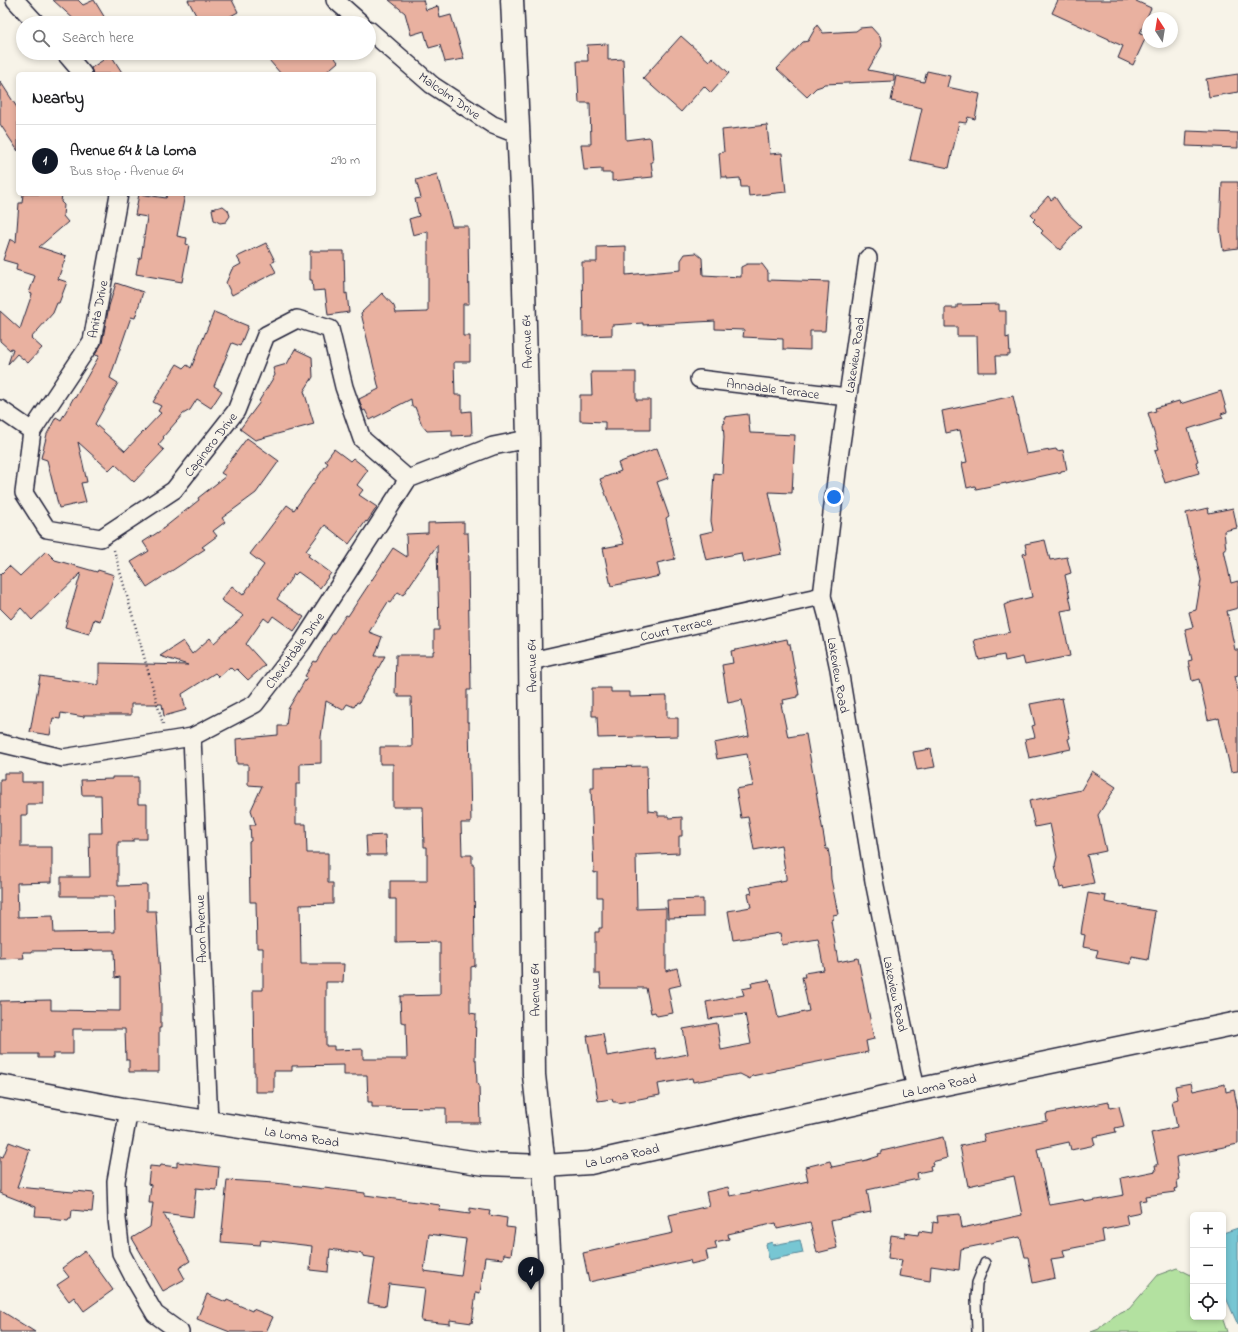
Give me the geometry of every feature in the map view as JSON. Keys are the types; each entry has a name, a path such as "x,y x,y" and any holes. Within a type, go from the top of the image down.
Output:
{"street":[{"path":"15,0 30,16"},
{"path":"335,0 353,16"},
{"name":"Avenue 64","path":"512,0 523,227 528,439 534,1075 544,1166 550,1265 551,1332"},
{"name":"Malcolm Drive","path":"376,36 432,85 493,125 519,135"},
{"path":"71,60 81,72"},
{"name":"Anita Drive","path":"32,431 92,341 119,196"},
{"name":"Lakeview Road","path":"868,258 847,397 822,596 839,669 875,888 916,1090"},
{"name":"Capinero Drive","path":"32,431 24,493 47,529 101,538 174,490 236,411 266,335 297,319 330,329 344,387 362,438 408,479"},
{"name":"Annadale Terrace","path":"699,379 847,397"},
{"path":"0,408 32,431"},
{"path":"408,479 494,446 528,439"},
{"name":"Cheviotdale Drive","path":"0,743 63,758 192,737 255,704 302,643 408,479"},
{"name":"Court Terrace","path":"531,661 822,596"},
{"name":"Avon Avenue","path":"192,737 209,1122"},
{"name":"La Loma Road","path":"0,1086 129,1110 485,1164 544,1166 590,1163 916,1090 1238,1023"},
{"path":"129,1110 116,1181 117,1219 121,1253 155,1314 180,1332"}],"lane":[{"path":"977,1332 977,1283 985,1263"}],"path":[{"path":"109,532 167,741"}],"green space":[{"path":"1177,1268 1190,1274 1190,1320 1223,1320 1227,1332 1091,1332 1099,1329 1103,1324 1120,1312 1129,1309 1158,1275"}],"water":[{"path":"1238,1228 1238,1325 1226,1298 1226,1232"},
{"path":"800,1240 803,1253 769,1260 766,1244 772,1242 773,1245"}],"building":[{"path":"53,0 78,0 83,5 94,0 104,16 70,16"},
{"path":"188,0 232,0 238,12 231,16 196,16"},
{"path":"389,0 423,0 426,10 438,6 440,18 451,15 464,59 445,62 440,45 429,48 424,31 411,35 405,13"},
{"path":"1058,0 1134,0 1151,8 1149,12 1142,12 1142,28 1140,33 1142,34 1142,46 1133,65 1118,58 1123,46 1052,13"},
{"path":"817,25 823,33 856,31 860,28 871,27 880,37 882,46 868,70 894,75 894,81 824,84 816,88 807,97 777,69 803,42 808,41"},
{"path":"681,36 709,61 712,57 729,73 711,93 704,86 681,112 643,78"},
{"path":"608,44 608,60 623,59 626,140 649,137 651,139 653,162 651,162 653,177 612,181 612,173 602,173 602,169 584,170 581,144 591,144 590,103 579,103 577,61 588,61 587,45"},
{"path":"103,60 114,60 122,72 92,72 91,68"},
{"path":"269,60 336,60 338,62 326,72 279,72"},
{"path":"927,71 950,76 947,87 980,94 975,119 968,117 966,123 959,122 949,168 910,160 922,108 891,101 896,76 924,82"},
{"path":"1238,74 1238,92 1209,97 1206,79"},
{"path":"0,81 16,106 16,148 0,124"},
{"path":"767,125 770,154 782,153 786,192 749,196 748,187 741,187 740,178 727,179 727,177 721,177 719,153 724,152 722,130"},
{"path":"1187,131 1238,133 1238,148 1186,146"},
{"path":"437,174 452,226 468,226 469,304 463,304 463,336 470,336 470,362 454,362 455,395 462,395 462,412 471,411 472,435 452,436 452,430 427,431 422,425 415,407 412,407 411,399 370,420 365,410 363,411 359,399 379,389 361,313 382,293 394,306 396,313 428,312 428,231 413,235 409,219 419,216 415,199 421,198 416,180"},
{"path":"1222,182 1238,182 1238,248 1223,250 1220,229"},
{"path":"23,196 62,196 61,202 64,205 63,216 68,222 39,247 66,256 58,279 67,282 59,303 57,303 53,313 31,338 42,348 28,363 17,354 8,364 13,349 11,348 10,350 0,341 0,311 20,329 32,294 29,293 35,276 16,270 17,264 3,260 10,239 16,242 19,203 22,203"},
{"path":"139,196 166,198 166,196 185,196 177,236 187,238 186,244 189,245 182,282 136,274 139,258 141,258 147,217 135,215"},
{"path":"1048,196 1051,200 1055,197 1063,209 1081,226 1060,250 1041,233 1043,231 1033,221 1035,219 1031,215"},
{"path":"223,206 228,210 230,216 226,222 220,223 214,220 212,209"},
{"path":"266,243 275,261 271,263 276,272 232,295 226,283 232,269 241,264 237,257"},
{"path":"626,246 626,275 681,270 681,260 685,254 696,253 702,258 703,275 741,277 741,267 747,264 762,264 768,272 768,280 829,282 825,331 810,331 810,350 783,349 783,339 743,337 744,330 715,329 715,321 643,325 643,323 612,325 612,335 583,336 582,262 597,262 597,247"},
{"path":"310,251 344,251 345,294 347,293 349,312 328,315 325,290 313,291 312,280 310,280"},
{"path":"116,283 143,292 135,318 131,317 110,378 118,383 95,424 125,451 161,413 158,411 161,406 153,402 177,364 184,368 187,365 191,368 214,312 248,326 240,346 232,343 214,386 222,391 211,408 197,399 190,410 183,414 163,437 164,438 158,445 164,450 134,482 115,464 109,470 78,442 87,482 81,483 86,502 59,508 47,460 41,458 47,434 56,417 61,420 99,356 95,355 102,343 109,306"},
{"path":"999,304 999,311 1006,311 1006,338 1009,337 1010,355 996,356 997,372 978,372 977,336 957,336 957,327 945,327 945,308 957,308 957,305"},
{"path":"295,349 312,357 313,377 304,391 314,424 255,440 240,429 260,402 259,401 275,375 273,368 287,364"},
{"path":"591,372 636,372 636,400 650,400 650,430 605,430 605,422 580,421 580,395 592,395"},
{"path":"1221,391 1227,412 1221,414 1223,418 1188,429 1198,461 1196,462 1199,473 1165,483 1155,450 1159,449 1148,413 1156,411 1155,408 1179,401 1180,404"},
{"path":"1013,396 1026,454 1056,449 1057,451 1063,450 1067,470 1006,484 976,489 975,486 967,488 962,463 967,462 960,430 946,433 942,411"},
{"path":"748,414 750,433 795,435 792,493 769,492 782,554 743,562 741,553 706,560 700,534 713,531 711,521 714,473 722,474 724,437 723,424 725,423 724,417"},
{"path":"247,438 279,461 256,493 222,518 225,522 213,531 217,536 202,547 205,549 147,587 131,562 149,551 143,542 160,531 199,500 198,498 226,476 221,473"},
{"path":"657,448 668,478 657,482 669,516 666,518 675,559 657,563 660,576 611,586 603,548 624,544 600,479 621,471 618,463"},
{"path":"334,449 350,461 353,458 368,470 357,485 363,490 359,495 377,507 349,544 325,525 306,551 310,554 308,556 331,573 320,588 298,572 295,575 294,574 277,599 304,617 294,631 273,616 269,622 264,618 246,644 265,665 248,680 237,669 234,671 230,667 219,677 215,673 182,694 186,710 164,716 162,704 131,704 131,715 84,715 84,717 61,713 60,719 53,718 50,735 30,732 40,676 99,685 99,663 188,665 160,656 183,641 192,654 210,638 214,643 244,616 221,600 232,586 243,595 264,565 250,554 287,505 294,510 328,463 325,461"},
{"path":"1208,508 1209,513 1233,508 1237,528 1224,531 1226,550 1224,550 1231,583 1238,581 1238,608 1227,611 1235,650 1238,650 1238,675 1235,676 1238,691 1238,771 1231,772 1219,718 1208,720 1199,679 1192,681 1188,661 1192,660 1185,629 1193,627 1189,612 1196,610 1201,580 1186,513"},
{"path":"464,522 464,533 468,533 471,690 467,690 467,722 469,722 471,823 461,823 462,855 472,855 472,865 474,865 475,966 471,967 470,1013 476,1014 475,1060 477,1083 479,1085 480,1123 446,1123 446,1108 372,1107 372,1102 368,1102 367,1075 344,1075 344,1065 292,1066 292,1071 274,1071 274,1092 255,1092 253,990 263,990 263,948 257,948 256,902 250,902 249,842 251,841 250,825 256,825 251,810 262,786 248,785 248,764 237,764 236,739 278,735 278,726 286,726 288,709 307,677 305,676 314,661 316,662 333,633 346,615 348,616 393,548 407,557 406,534 428,533 428,523","holes":["437,545 439,630 434,630 433,655 396,655 395,694 398,694 398,697 411,697 412,747 380,747 380,764 393,764 393,807 423,807 424,847 427,847 427,881 390,881 390,899 396,899 396,943 440,942 440,995 400,996 401,1022 406,1023 407,1059 363,1059 363,1049 334,1050 334,1046 326,1046 326,982 343,982 344,964 301,964 300,905 333,904 333,883 328,883 328,853 307,853 306,824 296,824 296,784 300,784 300,764 321,763 321,737 326,701 343,710 347,704 354,707 357,702 359,703 385,656 375,656 382,637 369,632 388,602 390,603 398,592 403,595"]},
{"path":"1045,540 1050,560 1067,557 1071,573 1065,575 1072,609 1061,611 1070,656 1025,665 1023,657 1005,661 1004,655 979,660 974,640 1010,632 1004,605 1032,597 1023,554 1027,553 1025,544"},
{"path":"46,551 55,560 97,572 98,570 114,575 100,621 94,619 89,634 65,627 81,573 32,620 21,608 11,619 0,608 0,575 9,566 20,576"},
{"path":"787,639 788,644 790,644 799,695 797,695 797,697 783,700 784,704 781,704 788,737 806,734 826,849 828,849 830,859 831,879 838,914 833,915 833,919 831,920 838,962 858,958 874,1039 866,1041 868,1052 776,1070 752,1076 750,1079 740,1074 693,1082 692,1078 658,1084 660,1095 618,1103 613,1102 612,1099 598,1101 587,1036 603,1033 607,1056 655,1048 657,1060 688,1054 683,1029 717,1023 721,1050 751,1044 745,1014 709,1019 706,1002 744,995 742,989 752,987 751,983 769,980 771,983 778,1018 809,1011 802,977 805,977 804,973 824,970 818,939 782,945 780,933 733,940 728,911 751,907 748,894 752,893 750,887 786,880 786,877 781,845 754,850 748,817 741,818 736,789 753,786 747,754 717,759 714,743 749,736 742,700 728,703 722,665 733,663 731,651"},
{"path":"592,688 611,688 611,692 630,692 630,697 667,696 667,718 678,718 678,736 598,738 597,716 592,716"},
{"path":"1062,698 1070,738 1068,739 1071,749 1029,758 1025,739 1035,737 1032,726 1035,725 1030,704"},
{"path":"931,749 935,767 917,770 913,752"},
{"path":"647,766 648,811 658,812 658,816 668,816 669,818 682,817 682,836 679,836 679,853 636,855 637,909 666,908 666,971 677,968 681,985 668,988 673,1013 657,1016 655,1012 651,1013 646,988 601,988 600,974 595,974 595,932 599,932 599,928 602,928 602,897 597,897 597,872 594,873 591,788 594,788 594,767"},
{"path":"1092,771 1116,787 1098,815 1106,851 1087,855 1094,883 1064,889 1063,887 1060,888 1055,865 1057,857 1050,824 1035,827 1029,801 1081,790"},
{"path":"4,773 22,773 22,782 43,782 43,804 27,804 27,815 21,815 21,847 52,847 52,882 17,883 18,917 53,916 54,933 115,932 114,896 61,896 61,877 90,877 89,833 102,833 101,795 82,795 81,780 112,779 112,777 138,777 138,804 147,804 147,839 133,839 133,842 118,842 118,886 147,885 147,911 156,911 161,994 159,1072 129,1072 129,1060 126,1060 125,1029 73,1029 73,1054 53,1054 53,1058 38,1058 38,1054 0,1054 0,1001 51,1000 51,1010 120,1011 120,977 115,978 114,950 32,951 23,952 24,958 0,959 0,779 4,779"},
{"path":"385,835 386,855 367,855 366,836"},
{"path":"1088,893 1106,896 1105,902 1155,911 1148,960 1132,957 1131,964 1096,958 1098,950 1083,947 1085,935 1081,934"},
{"path":"703,899 703,917 668,918 667,900"},
{"path":"1191,1083 1193,1091 1225,1084 1226,1092 1234,1090 1238,1110 1238,1144 1176,1157 1179,1180 1177,1180 1178,1188 1174,1189 1175,1192 1145,1196 1146,1200 1139,1201 1141,1212 1126,1215 1128,1225 1102,1230 1104,1242 1063,1250 1065,1257 1051,1259 1055,1278 1033,1283 1028,1257 1025,1257 1020,1237 961,1249 959,1270 931,1266 930,1281 899,1276 902,1260 888,1258 891,1235 905,1237 905,1233 918,1235 919,1231 932,1233 933,1222 938,1223 937,1216 960,1214 962,1228 1022,1215 1014,1176 968,1186 960,1146 985,1141 983,1134 1047,1121 1046,1114 1109,1102 1110,1108 1119,1106 1124,1126 1115,1128 1116,1132 1093,1137 1095,1145 1071,1150 1069,1142 1037,1149 1049,1205 1084,1199 1085,1202 1124,1195 1121,1178 1156,1171 1155,1165 1158,1165 1151,1133 1177,1127 1172,1101 1178,1099 1175,1086"},
{"path":"943,1137 947,1158 932,1162 933,1165 930,1166 931,1170 917,1173 918,1179 867,1190 871,1212 831,1221 837,1248 817,1253 810,1222 777,1229 776,1223 728,1234 729,1239 715,1242 717,1249 706,1251 708,1260 691,1264 690,1260 589,1282 583,1253 673,1233 669,1215 709,1206 706,1192 728,1187 730,1196 808,1181 805,1167 830,1161 832,1167 867,1160 879,1156 878,1154 882,1153 882,1151"},
{"path":"9,1142 30,1150 17,1187 94,1193 92,1212 72,1210 71,1219 68,1221 51,1219 51,1217 35,1216 36,1207 0,1193 0,1156 3,1157"},
{"path":"177,1162 219,1167 217,1190 196,1188 193,1217 163,1213 190,1261 179,1268 185,1279 163,1291 132,1238 150,1227 153,1203 149,1203 151,1185 148,1184 150,1166 160,1167 161,1165 177,1167"},
{"path":"227,1180 275,1183 365,1193 365,1195 440,1205 439,1210 470,1214 470,1208 490,1211 489,1215 507,1218 506,1227 515,1228 511,1255 504,1254 503,1259 485,1257 480,1293 476,1292 472,1323 450,1320 450,1324 421,1321 425,1288 389,1284 386,1306 368,1303 375,1258 363,1256 363,1254 330,1249 328,1272 310,1270 312,1246 261,1240 260,1245 221,1242","holes":["429,1234 466,1239 461,1276 424,1271"]},
{"path":"85,1251 113,1290 84,1311 74,1297 69,1301 57,1285 69,1277 62,1268"},
{"path":"207,1294 226,1302 227,1300 252,1311 253,1309 273,1317 266,1332 230,1332 197,1319"},
{"path":"0,1310 35,1332 0,1332"}],"place":[{"name":"Avenue 64 & La Loma","path":"531,1290"}]}
